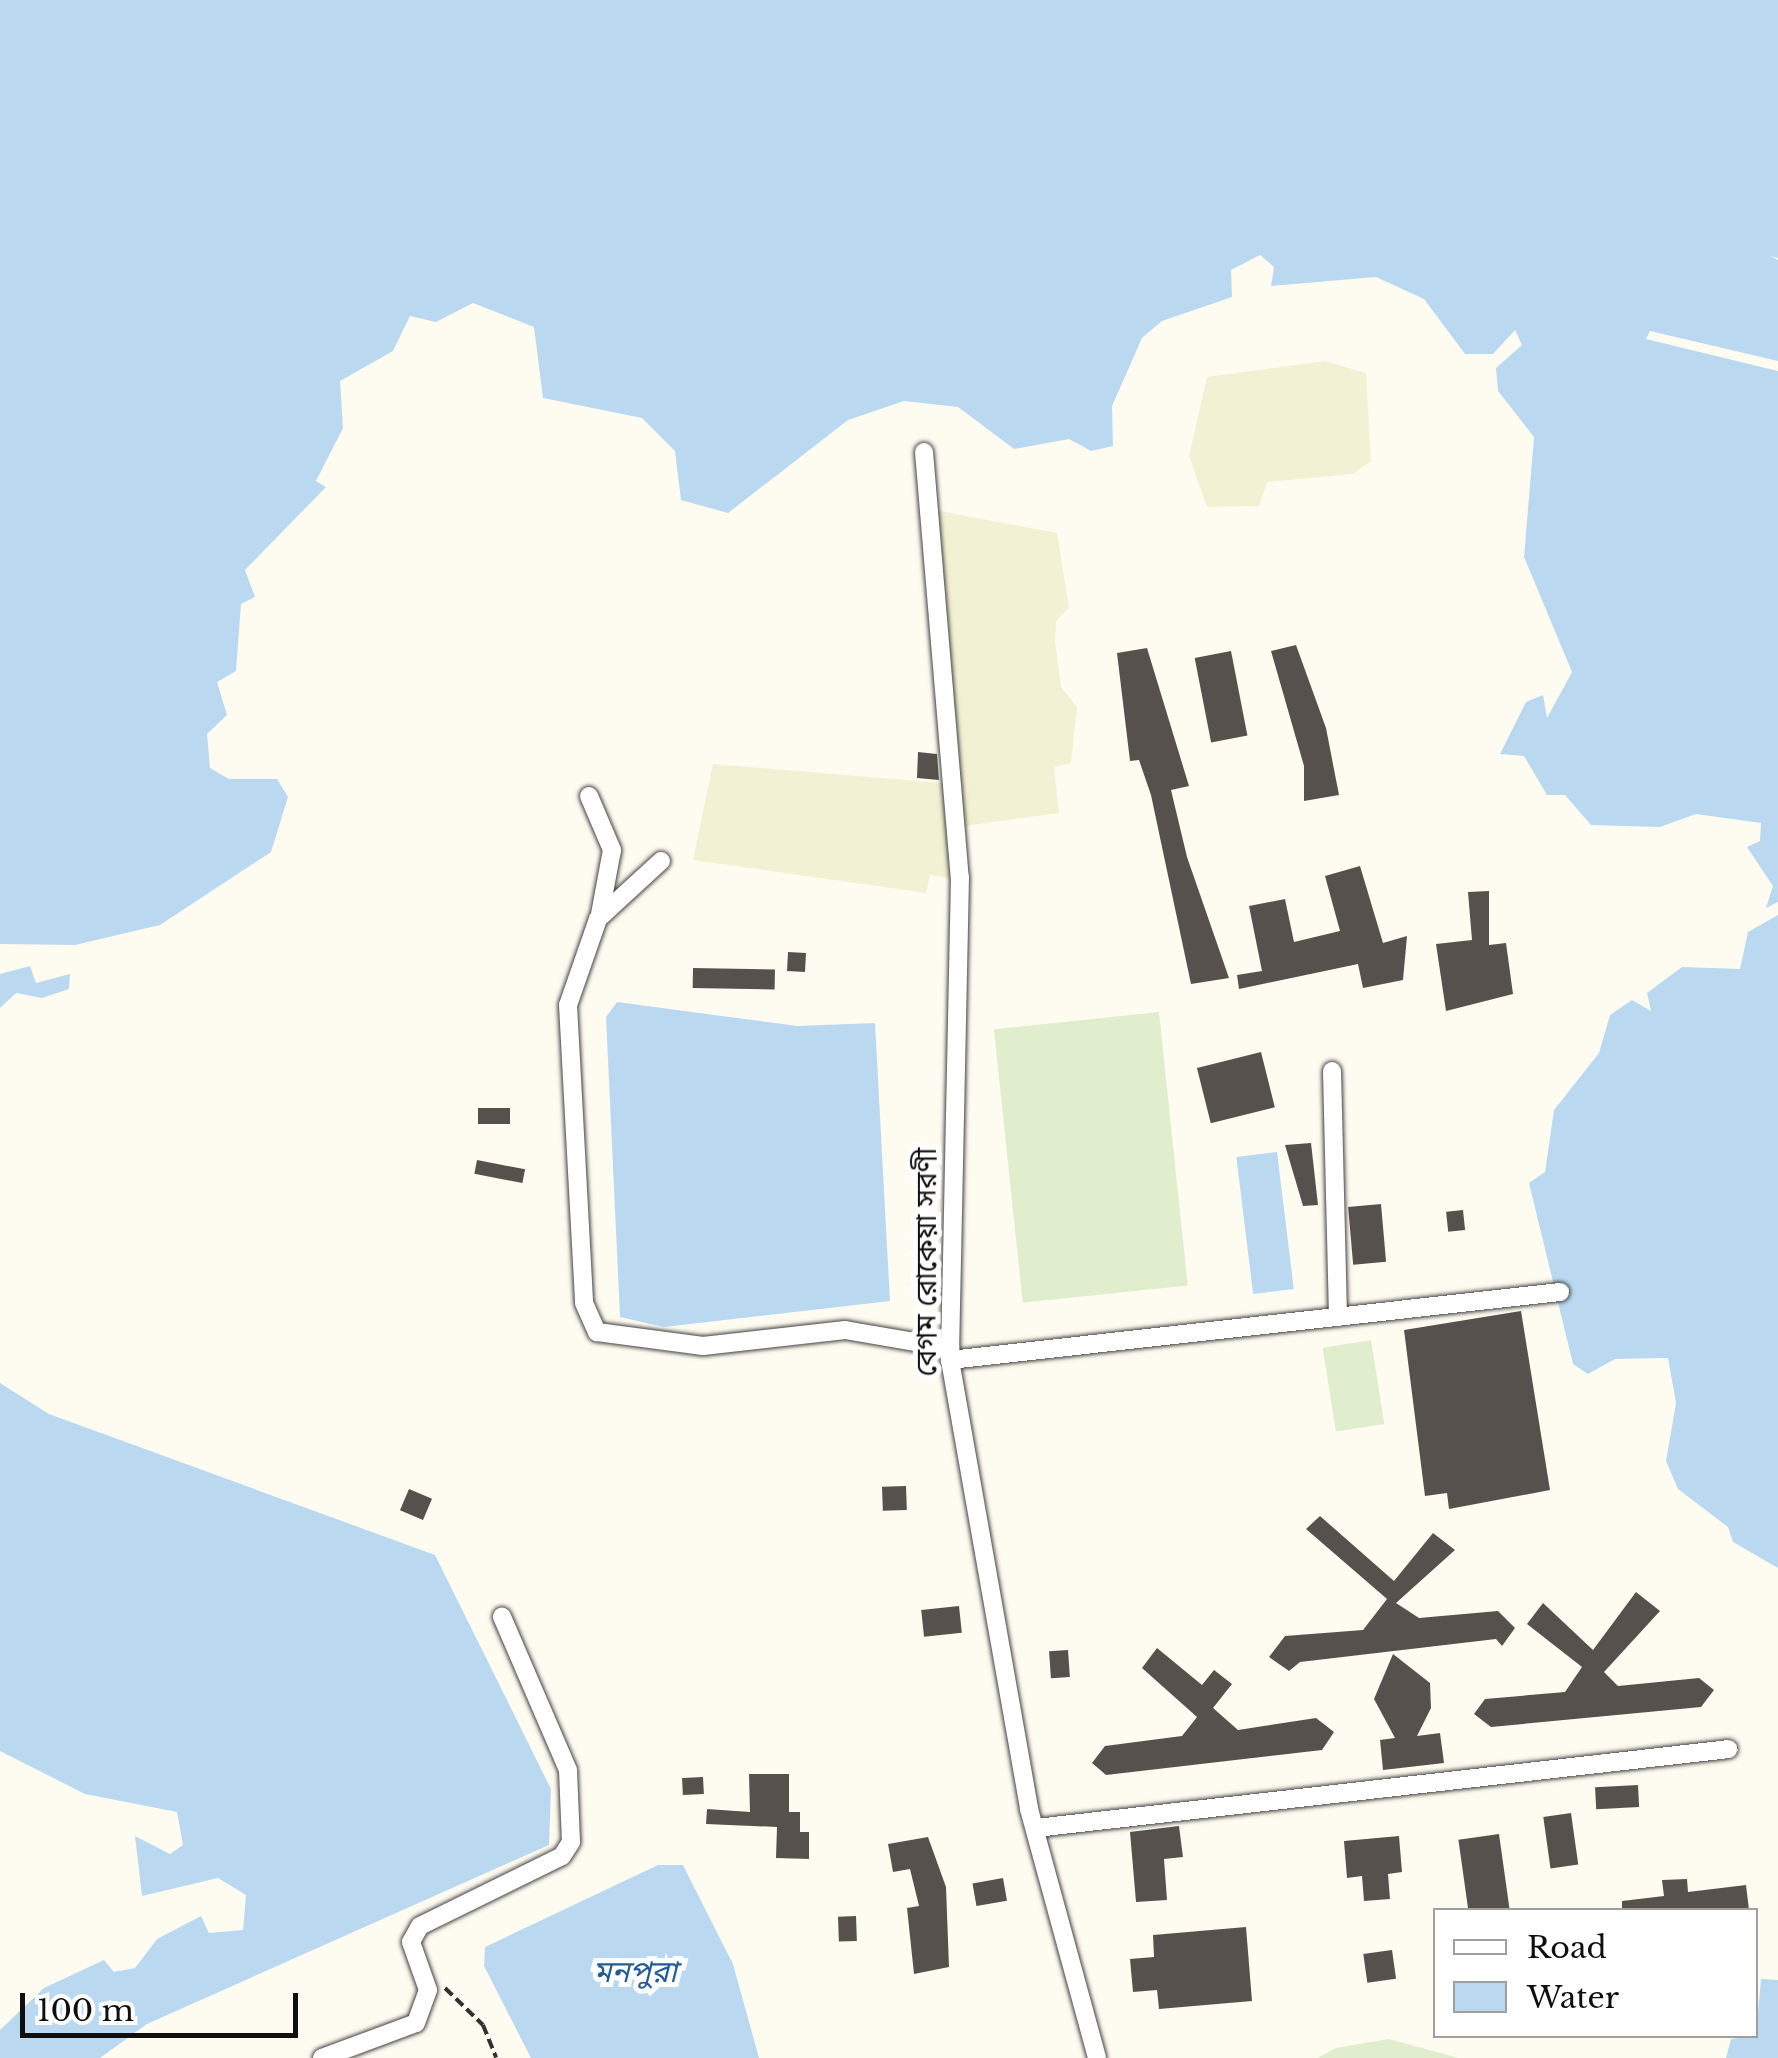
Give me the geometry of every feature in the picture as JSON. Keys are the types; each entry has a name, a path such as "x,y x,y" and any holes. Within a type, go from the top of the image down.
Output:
{"street":[{"name":"বেগম রোকেয়া সরণী","path":"924,452 960,877 950,1354 1036,1828 1096,2058"},
{"path":"589,796 612,850 598,919 568,1005 584,1303 597,1332 703,1346 846,1330 950,1354 1560,1292"},
{"path":"598,919 661,861"},
{"path":"1332,1071 1338,1317"},
{"path":"322,2058 416,2024 427,1971 412,1933 562,1856 576,1822 568,1770 502,1617"},
{"path":"1036,1828 1729,1748"}],"path":[{"path":"427,1971 483,2025 496,2058"}],"green space":[{"path":"1325,361 1366,373 1371,461 1353,474 1267,482 1259,506 1207,507 1189,456 1207,377"},
{"path":"929,509 1057,533 1069,608 1056,621 1055,641 1061,687 1077,707 1071,763 1054,767 1059,813 964,826"},
{"path":"713,764 953,784 955,879 930,875 926,893 693,860"},
{"path":"1159,1012 1188,1285 1023,1303 994,1029"},
{"path":"1371,1340 1384,1424 1336,1432 1323,1348"},
{"path":"1389,2039 1459,2058 1317,2058 1336,2048"}],"water":[{"path":"0,0 1778,0 1778,258 1770,256 1778,260 1778,361 1650,331 1646,339 1778,371 1778,902 1766,908 1773,886 1747,847 1760,841 1761,823 1696,814 1660,827 1591,825 1565,795 1547,795 1524,756 1500,754 1526,702 1543,695 1547,718 1572,672 1524,557 1534,437 1498,391 1496,368 1522,345 1515,330 1493,354 1465,354 1424,299 1376,277 1271,286 1274,267 1260,255 1231,270 1232,297 1162,321 1142,338 1112,406 1113,446 1091,451 1069,439 1014,449 958,407 904,401 848,420 728,513 681,500 675,451 642,418 543,398 534,327 473,303 436,322 410,316 393,351 340,381 343,428 316,481 326,487 245,570 255,597 241,604 236,671 217,682 227,715 207,734 210,768 229,779 277,779 288,797 271,852 160,925 75,945 0,944"},
{"path":"1778,915 1778,1568 1733,1542 1728,1527 1678,1489 1666,1461 1676,1403 1668,1358 1615,1359 1588,1374 1573,1364 1529,1183 1545,1172 1554,1110 1599,1053 1610,1015 1632,1000 1651,1011 1647,993 1682,967 1740,969 1748,932"},
{"path":"30,966 36,983 70,974 69,989 42,998 16,993 0,1008 0,974"},
{"path":"617,1002 797,1026 875,1023 890,1301 664,1327 620,1317 606,1017"},
{"path":"1277,1152 1294,1289 1253,1294 1236,1157"},
{"path":"0,1383 49,1414 435,1555 551,1789 549,1845 147,2024 100,2058 0,2058 0,2030 44,1988 104,1960 114,1972 135,1968 157,1939 201,1916 209,1933 243,1930 246,1895 218,1878 142,1896 135,1836 170,1854 183,1845 177,1812 85,1794 0,1751"},
{"name":"মনপুরা","path":"658,1865 683,1865 733,1964 759,2058 531,2058 484,1966 485,1947"},
{"path":"1761,1979 1778,1980 1778,2058 1726,2058 1731,2039 1758,2038"}],"building":[{"path":"1296,645 1326,728 1339,795 1304,801 1304,766 1271,651"},
{"path":"1147,648 1189,786 1171,790 1187,857 1229,978 1191,984 1151,795 1139,760 1130,761 1117,653"},
{"path":"1231,651 1247,735 1211,742 1195,658"},
{"path":"918,752 937,754 939,780 917,778"},
{"path":"1360,866 1383,943 1407,936 1403,980 1363,988 1358,964 1239,989 1237,975 1262,971 1249,906 1285,899 1294,942 1340,931 1325,876"},
{"path":"1489,891 1489,945 1506,943 1513,994 1446,1011 1436,944 1472,940 1468,892"},
{"path":"788,952 806,953 805,972 787,971"},
{"path":"693,968 775,969 775,989 693,988"},
{"path":"1261,1052 1275,1107 1211,1123 1197,1068"},
{"path":"478,1108 510,1108 510,1124 478,1124"},
{"path":"1311,1143 1318,1205 1303,1206 1285,1145"},
{"path":"477,1160 525,1169 522,1183 474,1174"},
{"path":"1381,1204 1386,1262 1353,1265 1348,1207"},
{"path":"1463,1210 1465,1230 1448,1232 1446,1212"},
{"path":"1521,1311 1550,1490 1449,1509 1447,1493 1425,1496 1404,1330"},
{"path":"906,1486 907,1510 883,1511 882,1487"},
{"path":"409,1489 432,1499 423,1520 400,1510"},
{"path":"1320,1516 1394,1581 1433,1533 1455,1550 1396,1603 1419,1618 1498,1611 1515,1628 1502,1646 1496,1639 1300,1662 1289,1671 1269,1657 1285,1636 1363,1630 1387,1599 1306,1529"},
{"path":"1636,1592 1660,1611 1604,1672 1618,1686 1699,1678 1714,1690 1701,1707 1491,1727 1474,1714 1485,1699 1565,1692 1582,1667 1527,1624 1543,1603 1593,1650"},
{"path":"959,1606 962,1633 924,1637 921,1610"},
{"path":"1157,1648 1202,1685 1214,1670 1232,1684 1213,1708 1238,1730 1316,1718 1334,1732 1322,1750 1106,1775 1092,1763 1105,1746 1182,1736 1197,1717 1142,1668"},
{"path":"1068,1650 1070,1677 1051,1678 1049,1651"},
{"path":"1393,1654 1430,1683 1431,1708 1417,1736 1440,1733 1444,1763 1383,1770 1380,1740 1395,1738 1374,1699"},
{"path":"749,1774 789,1774 789,1812 800,1812 800,1832 809,1832 809,1859 776,1858 777,1827 706,1824 707,1809 750,1812"},
{"path":"703,1777 704,1794 683,1795 682,1778"},
{"path":"1638,1785 1639,1807 1596,1809 1595,1787"},
{"path":"1571,1813 1578,1864 1551,1868 1543,1817"},
{"path":"1179,1826 1183,1857 1164,1859 1167,1900 1136,1902 1130,1832"},
{"path":"1499,1834 1509,1908 1468,1908 1458,1840"},
{"path":"1399,1836 1402,1872 1388,1874 1390,1899 1364,1901 1362,1876 1347,1878 1344,1841"},
{"path":"928,1837 946,1887 949,1967 914,1974 907,1908 919,1906 910,1869 893,1872 888,1844"},
{"path":"1003,1878 1007,1901 976,1906 972,1883"},
{"path":"1687,1879 1688,1892 1746,1885 1749,1908 1622,1908 1622,1901 1664,1896 1662,1880"},
{"path":"856,1916 857,1941 839,1942 838,1917"},
{"path":"1246,1927 1252,2001 1159,2009 1157,1990 1133,1992 1130,1959 1154,1957 1153,1935"},
{"path":"1392,1950 1396,1979 1367,1983 1363,1954"}]}
